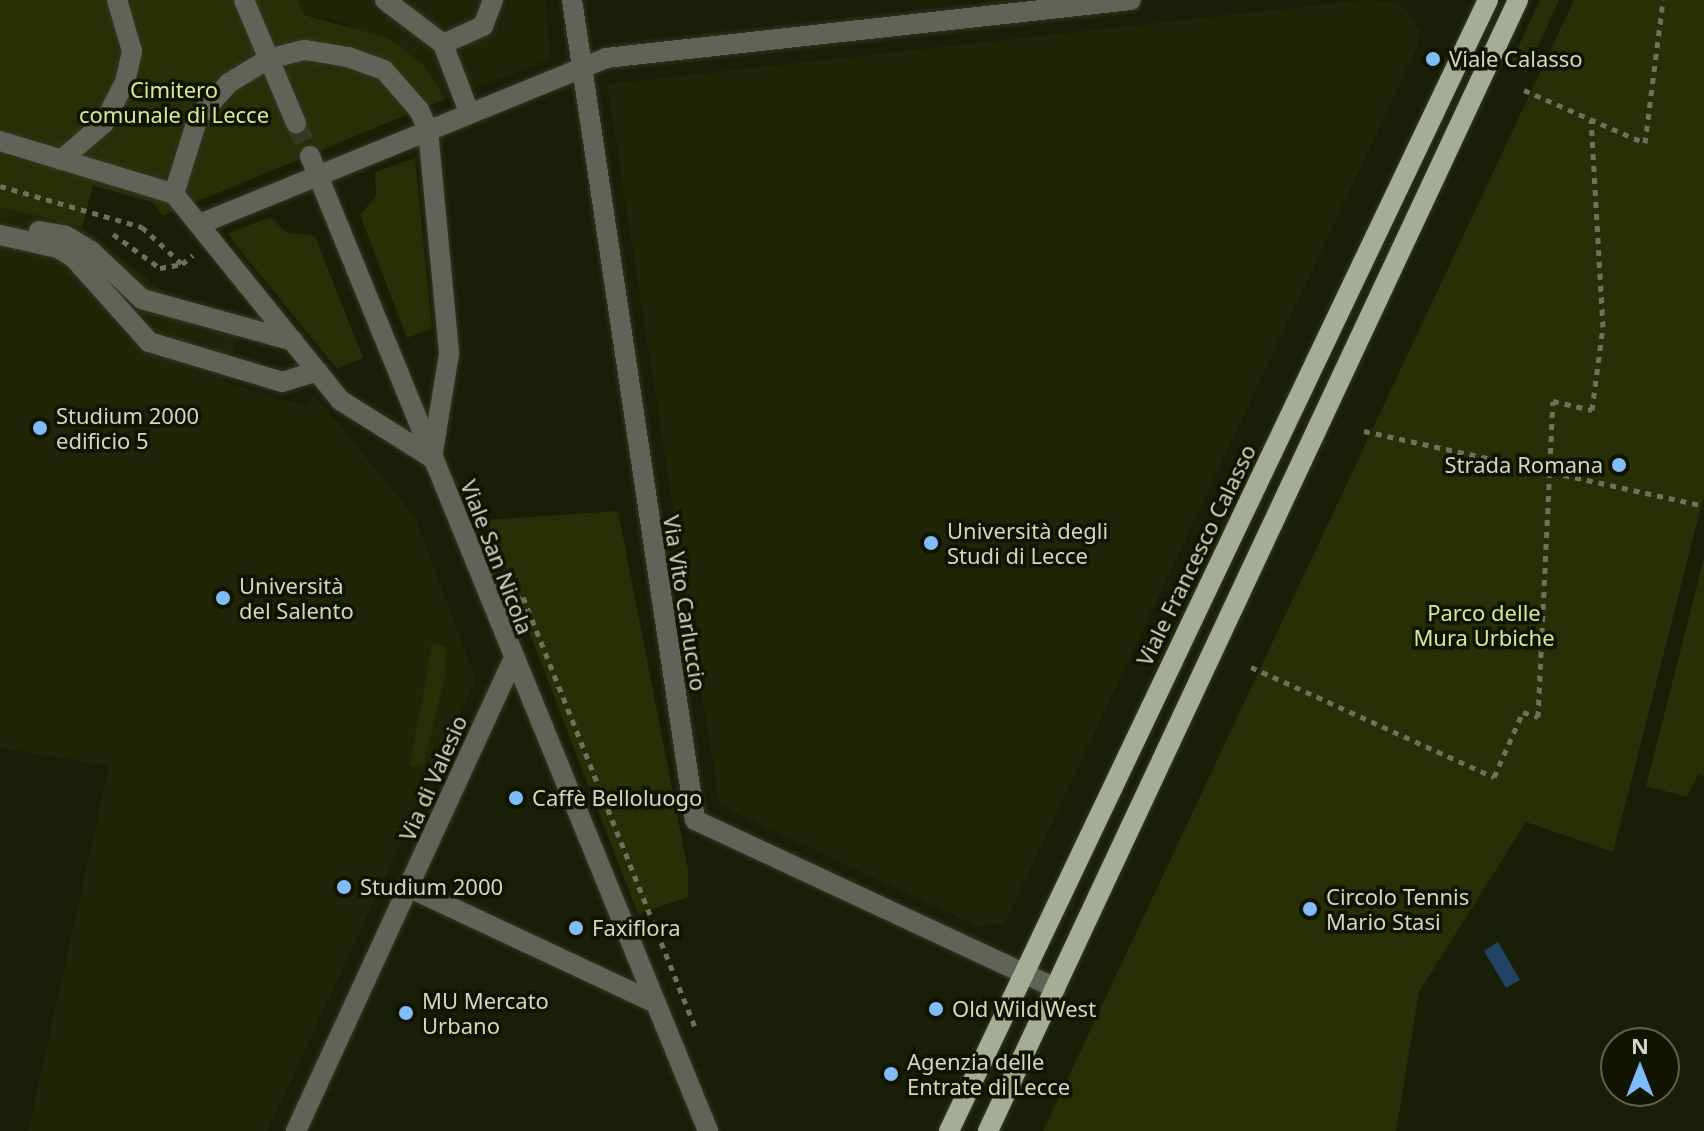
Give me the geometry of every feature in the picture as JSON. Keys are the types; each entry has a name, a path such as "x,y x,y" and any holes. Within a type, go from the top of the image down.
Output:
{"main road":[{"name":"Viale Francesco Calasso","path":"949,1131 1488,0"},
{"path":"988,1131 1518,0"}],"street":[{"path":"61,160 104,123 125,82 132,51 117,0"},
{"path":"244,0 296,123"},
{"path":"385,0 443,44 469,112"},
{"path":"443,44 483,26 493,0"},
{"name":"Via Vito Carluccio","path":"572,0 695,820 1056,988"},
{"path":"200,224 313,165 428,130 606,58 975,9 1131,0"},
{"path":"0,141 174,194 340,400 432,458 449,354 428,130 419,110 384,70 348,57 305,50 268,59 229,83 198,117 174,194"},
{"name":"Viale San Nicola","path":"313,165 512,662 708,1131"},
{"path":"0,223 66,236 91,251 142,299 293,341"},
{"path":"0,235 58,248 74,258 149,342 282,382 317,371"},
{"name":"Via di Valesio","path":"296,1131 512,662"},
{"path":"410,888 653,1002"}],"path":[{"path":"1524,90 1645,143 1663,0"},
{"path":"1251,667 1494,777 1523,712 1538,717 1553,401 1592,410 1603,327 1591,120"},
{"path":"0,186 105,213 142,227 182,264 160,268 103,228 105,213"},
{"path":"1364,431 1703,506"},
{"path":"494,616 523,597 697,1030"}],"shaded area":[{"path":"298,0 545,0 551,59 445,99 422,65 340,21 304,15"},
{"name":"Università degli Studi di Lecce","path":"1363,0 1396,2 1408,11 1420,32 1416,50 1005,923 977,926 719,805 607,84"},
{"name":"Università del Salento","path":"0,207 82,227 171,297 244,317 225,382 306,406 314,394 415,517 476,680 268,1131 28,1131 109,766 0,748"}],"green space":[{"name":"Cimitero comunale di Lecce","path":"0,0 298,0 304,15 389,38 423,65 445,99 162,216 152,202 93,186 82,227 0,207"},
{"path":"1540,0 1559,0 1526,73 1510,65"},
{"name":"Parco delle Mura Urbiche","path":"1574,0 1704,0 1704,496 1613,852 1526,822 1419,992 1396,1131 1043,1131"},
{"path":"415,158 432,328 407,338 360,215 376,196 375,172"},
{"path":"270,217 286,232 315,236 363,358 337,369 227,234"},
{"path":"618,511 688,870 688,897 638,914 486,520"},
{"path":"1704,558 1704,777 1698,774 1687,797 1646,786"},
{"path":"432,644 446,646 445,676 423,768 410,766"}],"water":[{"path":"1498,942 1520,980 1506,988 1484,951"}],"tunnel":[{"path":"296,123 310,156"}],"place":[{"name":"Viale Calasso","path":"1433,59"},
{"name":"Studium 2000 edificio 5","path":"40,428"},
{"name":"Strada Romana","path":"1619,465"},
{"name":"Università degli Studi di Lecce","path":"931,543"},
{"name":"Università del Salento","path":"223,598"},
{"name":"Caffè Belloluogo","path":"516,798"},
{"name":"Studium 2000","path":"344,887"},
{"name":"Circolo Tennis Mario Stasi","path":"1310,909"},
{"name":"Faxiflora","path":"576,928"},
{"name":"Old Wild West","path":"936,1009"},
{"name":"MU Mercato Urbano","path":"406,1013"},
{"name":"Agenzia delle Entrate di Lecce","path":"891,1074"}]}
